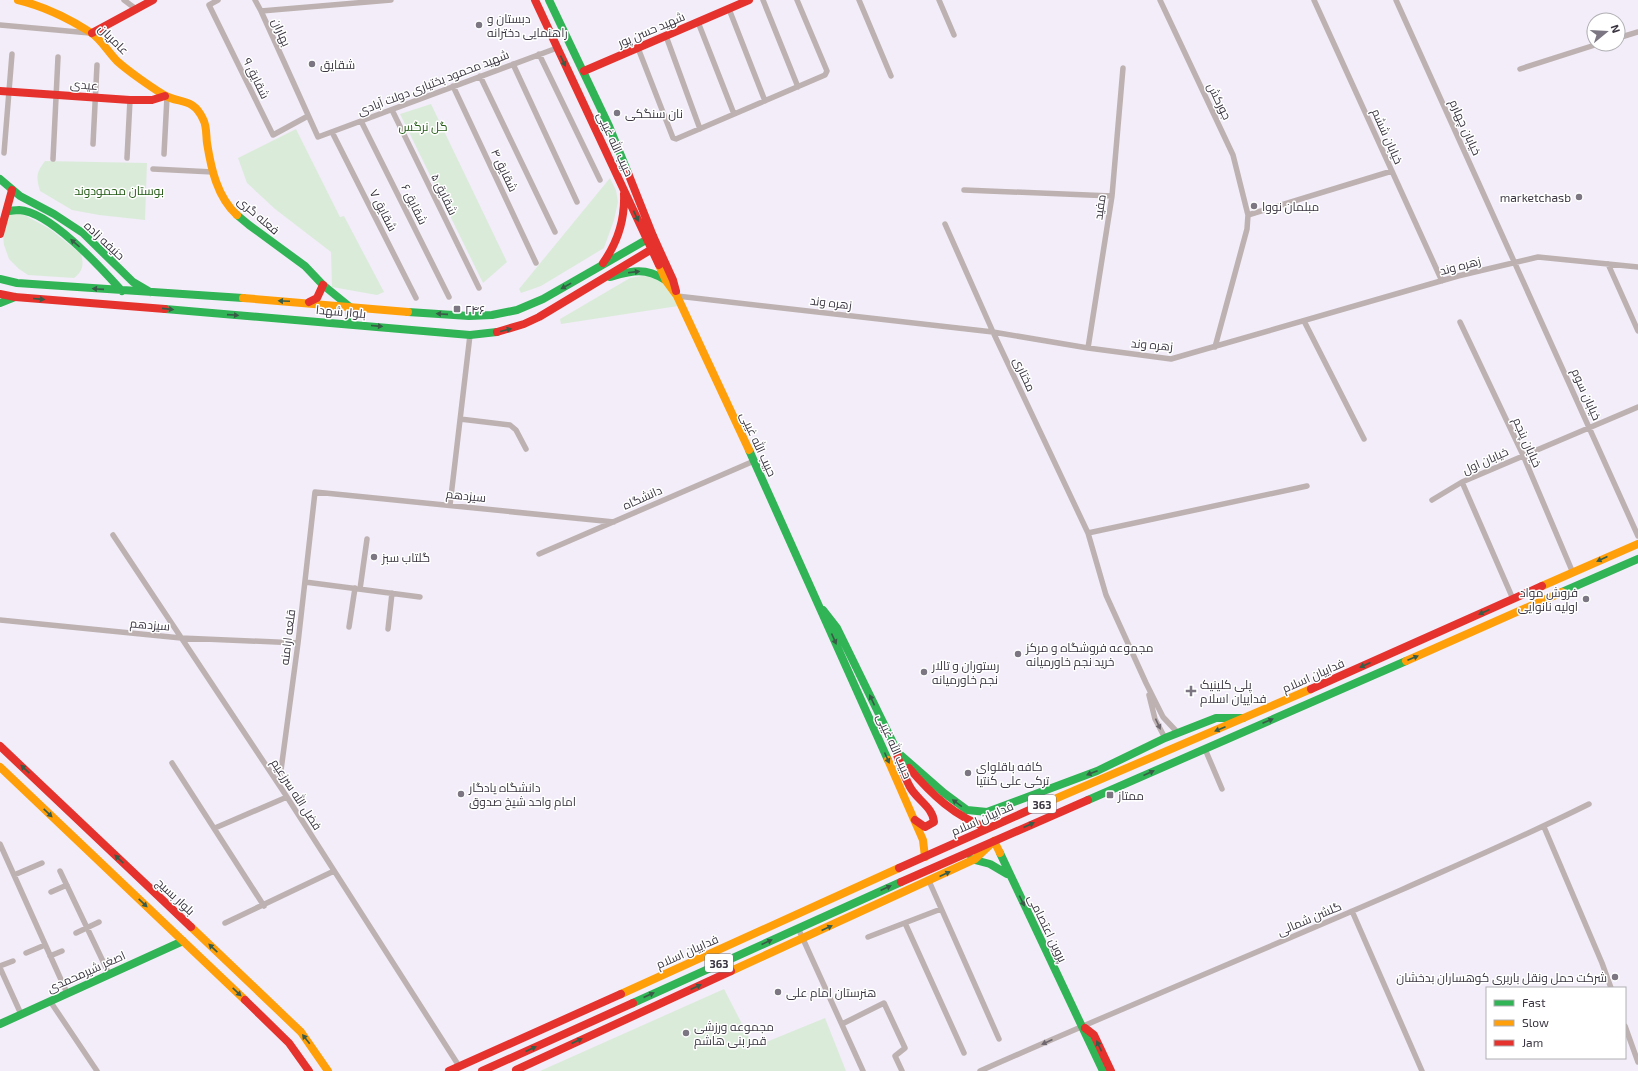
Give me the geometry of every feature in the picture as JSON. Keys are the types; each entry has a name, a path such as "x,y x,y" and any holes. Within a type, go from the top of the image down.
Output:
{"main road":[{"name":"عامریان","path":"18,0 31,3 64,17 92,33 117,61 166,97"},
{"path":"92,33 153,0"},
{"name":"حبیب الله غیبی","path":"535,0 623,188 650,238"},
{"name":"حبیب الله غیبی","path":"549,0 609,126 666,281 677,296 754,460 915,820 922,840 925,856"},
{"name":"شهید حسن پور","path":"584,71 749,0"},
{"name":"عیدی","path":"0,91 130,100 152,100 166,97"},
{"name":"فعله گری","path":"166,97 185,102 197,109 204,120 213,172 216,182 230,208 249,225 304,266 323,286 350,308"},
{"path":"597,132 609,126"},
{"name":"حنیفه زاده","path":"0,179 20,196 54,214 83,233 133,282 152,293"},
{"path":"600,267 611,253 623,224 625,208 623,188"},
{"path":"0,234 12,190"},
{"path":"7,211 14,208 20,209 59,231 77,244 122,291"},
{"name":"بلوار شهدا","path":"0,279 17,282 122,291 308,303 350,308 469,316 492,315 517,310 536,302 650,238"},
{"name":"حبیب الله غیبی","path":"654,248 673,280 677,296"},
{"name":"بلوار شهدا","path":"0,294 15,297 470,335 485,334 527,324 549,313 600,280 654,248"},
{"path":"600,280 636,270 656,274 666,281"},
{"path":"308,303 317,298 323,286"},
{"path":"0,303 15,297"},
{"path":"349,324 350,308"},
{"name":"فداییان اسلام","path":"449,1071 988,828 1245,718 1638,544"},
{"name":"فداییان اسلام","path":"482,1071 957,857 1638,559"},
{"name":"حبیب الله غیبی","path":"818,603 838,628 896,751 932,794 974,824 988,828"},
{"path":"896,751 944,794 966,810 987,812 1097,771 1165,738 1216,718 1245,718"},
{"name":"بلوار بسیج","path":"2,751 281,1012 300,1032 328,1071"},
{"path":"896,751 912,791 931,811 934,817 934,822 930,826 925,827 915,820"},
{"path":"0,767 278,1032 309,1071"},
{"name":"پروین اعتصامی","path":"988,828 1103,1071"},
{"path":"517,1070 605,1028 803,939 975,859 994,841"},
{"path":"957,857 987,862 1000,867 1010,877"},
{"name":"اصغر شیرمحمدی","path":"0,1024 183,941"},
{"name":"پروین اعتصامی","path":"1082,1026 1094,1035 1111,1071"}],"street":[{"path":"124,0 136,9"},
{"name":"شقایق ۹","path":"218,0 208,5 273,135 308,116"},
{"path":"255,0 261,11"},
{"name":"بهاران","path":"318,137 261,11 391,0"},
{"path":"763,0 798,87"},
{"path":"638,48 674,139 798,87 827,73 798,0"},
{"path":"859,0 891,76"},
{"path":"940,0 954,35"},
{"name":"جورکش","path":"1160,0 1233,155 1248,215"},
{"name":"خیابان ششم","path":"1314,0 1442,281"},
{"name":"خیابان چهارم","path":"1396,0 1515,262"},
{"path":"729,9 765,101"},
{"path":"698,22 734,114"},
{"path":"0,25 92,33"},
{"path":"1626,36 1638,32"},
{"path":"666,36 700,128"},
{"name":"شهید محمود بختیاری دولت آبادی","path":"318,137 557,48"},
{"path":"1520,69 1586,48"},
{"path":"4,153 12,54"},
{"path":"539,54 600,180"},
{"path":"54,160 58,57"},
{"path":"513,64 577,202"},
{"path":"93,144 98,65"},
{"name":"مفید","path":"1088,348 1112,196 1123,68"},
{"path":"480,76 555,232"},
{"name":"شقایق ۴","path":"453,86 536,263"},
{"path":"164,154 166,97"},
{"path":"127,158 130,100"},
{"name":"شقایق ۵","path":"392,110 479,288"},
{"name":"شقایق ۶","path":"361,121 449,297"},
{"name":"شقایق ۷","path":"332,132 416,298"},
{"path":"153,169 213,172"},
{"path":"1215,347 1247,229 1248,215 1392,171"},
{"path":"964,190 1112,196"},
{"name":"مختاری","path":"945,224 993,332 1088,532 1106,595 1146,683 1163,717 1178,733"},
{"name":"زهره وند","path":"677,296 993,332 1088,348 1171,359 1442,281 1538,257 1638,267"},
{"name":"خیابان سوم","path":"1515,262 1638,536"},
{"path":"1608,264 1638,331"},
{"path":"1304,321 1364,439"},
{"name":"خیابان پنجم","path":"1460,322 1522,455 1573,573"},
{"path":"450,505 470,335"},
{"name":"خیابان اول","path":"1432,500 1462,482 1522,455 1638,407"},
{"path":"460,419 510,426 516,430 526,449"},
{"name":"دانشگاه","path":"539,554 754,460"},
{"path":"1462,482 1513,599"},
{"path":"1088,532 1307,486"},
{"name":"سیزدهم","path":"315,492 614,522"},
{"name":"قلعه ارامنه","path":"279,785 298,643 315,492"},
{"name":"فضل الله سرزعیم","path":"113,535 287,797 459,1066"},
{"path":"349,627 358,589 367,539"},
{"path":"305,582 420,597"},
{"path":"388,629 392,593"},
{"name":"سیزدهم","path":"0,620 181,638 298,643"},
{"name":"مختاری","path":"1146,683 1155,719 1165,738"},
{"path":"1205,749 1222,788"},
{"path":"172,763 264,906"},
{"path":"215,828 287,797"},
{"name":"گلشن شمالی","path":"980,1071 1544,827 1589,804"},
{"path":"1544,827 1602,962 1611,987"},
{"path":"0,844 67,994"},
{"path":"14,875 42,863"},
{"path":"60,871 109,974"},
{"path":"225,924 334,872"},
{"path":"928,881 1000,1039"},
{"path":"51,892 67,885"},
{"path":"868,937 941,909"},
{"path":"1352,911 1422,1071"},
{"path":"76,933 99,922"},
{"path":"905,923 964,1053"},
{"path":"798,928 863,1071"},
{"path":"26,953 45,945"},
{"path":"50,956 62,951"},
{"path":"13,961 0,967 21,1014"},
{"path":"50,1001 97,1071"},
{"path":"842,1024 884,1003 905,1048 895,1056 902,1071"},
{"path":"1626,1029 1638,1062"},
{"path":"511,1058 517,1070"}],"green space":[{"name":"گل نرگس","path":"431,104 507,262 483,283 400,114"},
{"path":"296,129 340,217 344,216 384,292 377,295 332,287 331,252 275,209 247,183 238,158"},
{"name":"بوستان محمودوند","path":"45,161 147,163 145,220 99,215 72,210 40,191 38,175"},
{"path":"610,178 616,190 618,202 614,220 604,248 541,286 521,293 519,289"},
{"path":"19,212 50,229 81,254 82,268 74,278 28,275 19,269 9,259 4,245 3,236 7,216"},
{"path":"642,276 656,278 660,281 668,289 678,306 561,324 560,319 630,278"},
{"name":"مجموعه ورزشی قمر بنی هاشم","path":"724,989 754,1047 825,1018 846,1071 540,1071"}],"traffic: fast":[{"path":"549,0 609,126 628,173"},
{"path":"0,179 20,196 54,214 83,233 133,282 150,292"},
{"path":"7,211 19,210 32,213 46,220 60,230 89,256 122,291"},
{"path":"237,215 305,266 323,285 350,307"},
{"path":"408,312 469,316 492,315 517,310 543,299 653,236"},
{"path":"610,277 638,271 651,273 665,280"},
{"path":"0,279 17,283 243,298"},
{"path":"0,303 15,297"},
{"path":"349,324 350,308"},
{"path":"165,309 470,335 497,332"},
{"path":"749,450 888,760"},
{"path":"1562,592 1638,559"},
{"path":"823,610 837,628 899,755"},
{"path":"1088,800 1406,661"},
{"path":"896,751 944,793 967,810 987,812 1097,771 1165,738 1216,718 1243,718"},
{"path":"1000,853 1103,1071"},
{"path":"971,859 990,864 1007,874"},
{"path":"633,1003 901,882"},
{"path":"0,1024 183,941"}],"traffic: slow":[{"path":"18,0 46,9 82,27 94,35 117,61 140,79 164,95 195,107 205,125 207,143 216,182 224,200 237,215"},
{"path":"659,265 666,281 677,296 749,450"},
{"path":"243,298 408,312"},
{"path":"1542,586 1638,544"},
{"path":"1406,661 1562,592"},
{"path":"1043,804 1311,689"},
{"path":"888,760 923,840 925,857"},
{"path":"0,767 245,1000"},
{"path":"731,971 975,859 994,841 1000,853"},
{"path":"621,994 899,868"},
{"path":"191,927 301,1032 328,1071"}],"traffic: jam":[{"path":"92,33 153,0"},
{"path":"535,0 659,265"},
{"path":"584,71 749,0"},
{"path":"0,91 130,100 152,100 165,96"},
{"path":"628,173 653,236 673,280 676,291"},
{"path":"0,234 12,190"},
{"path":"603,263 613,247 620,230 624,194"},
{"path":"497,332 524,324 539,317 657,246"},
{"path":"309,302 317,298 323,285"},
{"path":"0,294 15,297 165,309"},
{"path":"1311,689 1542,586"},
{"path":"0,746 191,927"},
{"path":"896,752 910,787 931,812 934,822 925,827 915,820"},
{"path":"909,768 944,804 965,818 988,828"},
{"path":"901,882 1088,800"},
{"path":"899,868 1043,804"},
{"path":"516,1070 731,971"},
{"path":"449,1071 621,994"},
{"path":"245,1000 289,1043 309,1071"},
{"path":"482,1071 633,1003"},
{"path":"1085,1028 1094,1035 1111,1071"}],"place":[{"name":"دبستان و راهنمایی دخترانه","path":"479,25"},
{"name":"شقایق","path":"312,64"},
{"name":"نان سنگکی","path":"617,113"},
{"name":"marketchasb","path":"1579,197"},
{"name":"مبلمان نووا","path":"1254,206"},
{"name":"۲۴۶","path":"457,309"},
{"name":"گلتاب سبز","path":"374,557"},
{"name":"فروش مواد اولیه نانوایی","path":"1586,599"},
{"name":"مجموعه فروشگاه و مرکز خرید نجم خاورمیانه","path":"1018,654"},
{"name":"رستوران و تالار نجم خاورمیانه","path":"924,672"},
{"name":"پلی کلینیک فداییان اسلام","path":"1191,691"},
{"name":"کافه باقلوای ترکی علی کنتیا","path":"968,773"},
{"name":"دانشگاه یادگار امام واحد شیخ صدوق","path":"461,794"},
{"name":"ممتاز","path":"1110,795"},
{"name":"شرکت حمل ونقل باربری کوهساران بدخشان","path":"1615,977"},
{"name":"هنرستان امام علی","path":"778,992"},
{"name":"مجموعه ورزشی قمر بنی هاشم","path":"686,1033"}]}
